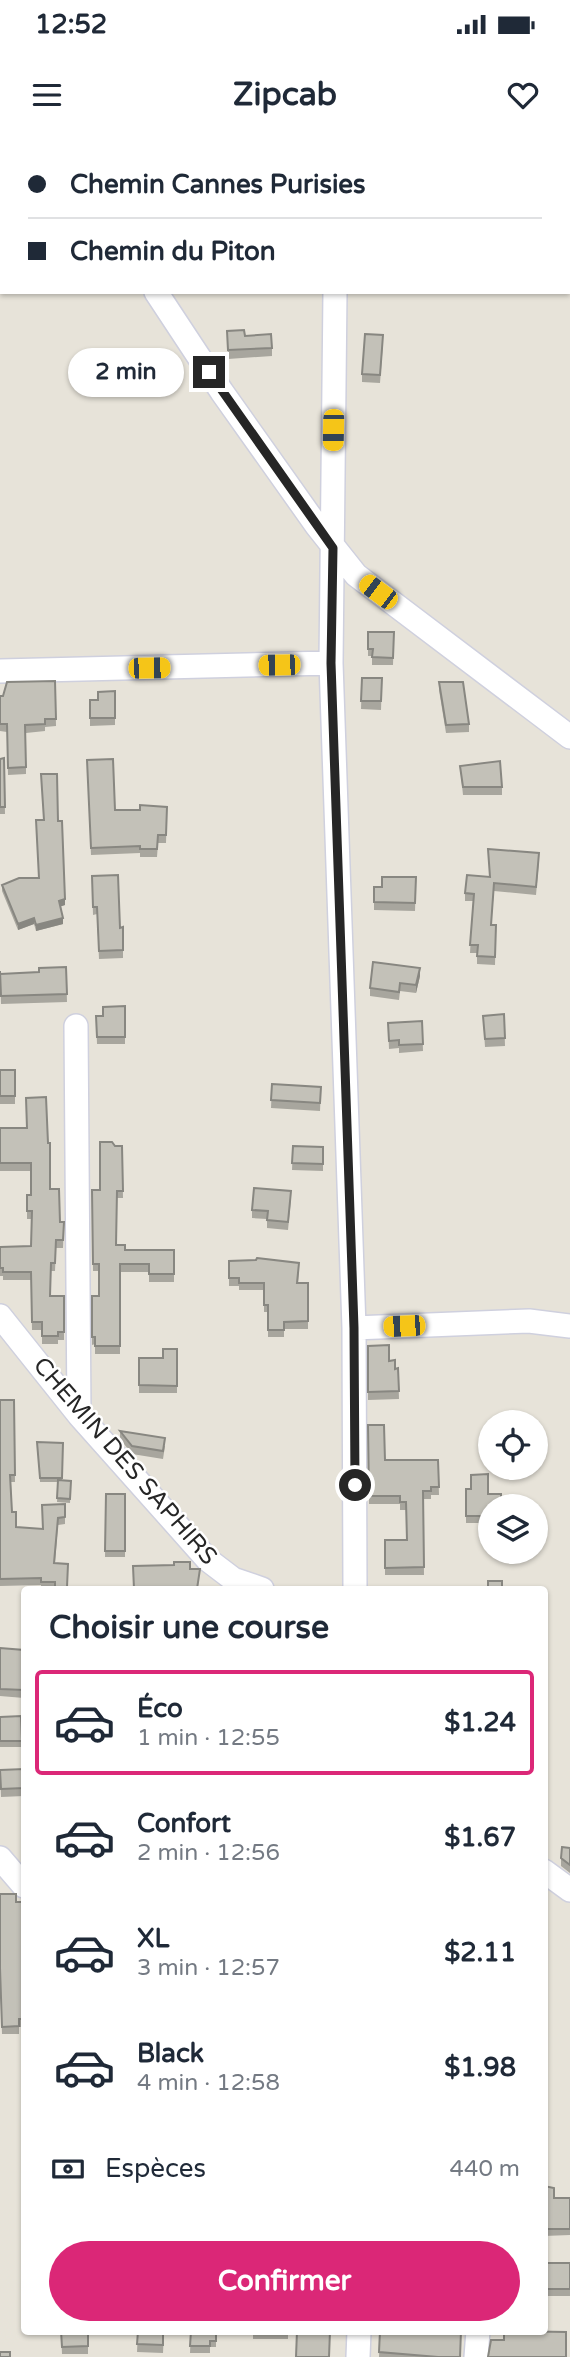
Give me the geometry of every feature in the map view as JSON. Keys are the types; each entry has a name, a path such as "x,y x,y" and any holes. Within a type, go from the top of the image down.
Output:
{"street":[{"path":"157,294 230,403 333,548 356,575 570,737"},
{"path":"335,294 331,663 354,1328 355,1586"},
{"path":"0,671 331,663"},
{"path":"76,1026 79,1415"},
{"name":"CHEMIN DES SAPHIRS","path":"0,1316 79,1415 208,1560 233,1579 253,1586"},
{"path":"354,1328 529,1321 570,1326"},
{"path":"0,1858 21,1882"},
{"path":"548,1874 570,1890"},
{"path":"358,2357 359,2335"},
{"path":"476,2357 478,2335"}],"building":[{"path":"244,330 245,336 271,334 272,348 228,350 227,331"},
{"path":"365,334 383,335 380,375 362,374"},
{"path":"368,632 394,632 393,658 372,657 373,649 368,649"},
{"path":"362,678 382,678 381,701 361,701"},
{"path":"55,681 56,719 45,719 45,724 25,725 26,767 8,768 7,724 0,724 0,696 3,696 7,682"},
{"path":"439,682 463,682 469,724 446,725"},
{"path":"115,691 115,718 90,718 90,700 98,700 98,692"},
{"path":"4,758 5,807 0,807 0,759"},
{"path":"113,759 115,810 140,810 140,805 167,807 166,835 158,835 157,849 140,849 140,846 91,848 87,760"},
{"path":"500,761 502,787 463,787 460,766"},
{"path":"41,774 57,774 65,899 59,901 63,918 36,925 34,918 18,924 2,885 19,878 39,878 36,820 44,820"},
{"path":"488,849 539,853 536,887 494,883 491,925 496,925 495,957 477,956 478,945 470,945 474,894 465,893 467,875 490,877"},
{"path":"118,875 123,950 99,951 92,876"},
{"path":"382,877 416,877 415,903 374,902 374,887 382,887"},
{"path":"373,962 420,968 416,985 400,983 399,992 370,988"},
{"path":"66,967 67,994 1,996 0,974 39,972 39,968"},
{"path":"125,1006 125,1037 97,1037 96,1016 103,1016 103,1007"},
{"path":"504,1014 505,1038 485,1039 483,1016"},
{"path":"422,1021 423,1044 399,1045 399,1040 389,1041 388,1023"},
{"path":"0,1070 15,1070 15,1096 0,1096"},
{"path":"272,1084 321,1087 320,1103 271,1100"},
{"path":"46,1097 50,1189 59,1189 60,1222 64,1222 63,1240 56,1240 55,1263 51,1263 50,1296 64,1296 64,1332 58,1332 58,1336 42,1336 42,1322 32,1322 31,1272 3,1272 3,1268 0,1268 0,1247 31,1246 32,1211 27,1211 27,1195 31,1195 31,1163 0,1163 0,1128 27,1128 26,1098"},
{"path":"100,1142 112,1142 115,1146 122,1146 123,1191 117,1191 116,1245 125,1245 125,1250 174,1250 174,1274 149,1274 149,1264 120,1264 120,1346 95,1346 95,1337 92,1337 92,1296 99,1296 99,1264 93,1264 92,1190 100,1190"},
{"path":"293,1146 323,1147 323,1164 292,1163"},
{"path":"254,1188 291,1191 288,1222 267,1220 268,1211 252,1210"},
{"path":"257,1258 299,1263 297,1283 308,1283 308,1321 284,1322 284,1330 268,1330 268,1305 264,1305 264,1283 239,1283 239,1278 229,1278 229,1261"},
{"path":"389,1345 389,1361 395,1360 395,1369 398,1368 399,1391 368,1392 368,1346"},
{"path":"163,1349 177,1349 177,1386 139,1385 139,1358 163,1358"},
{"path":"0,1400 14,1400 15,1475 10,1475 12,1512 16,1512 16,1527 43,1529 42,1505 65,1504 65,1517 58,1518 54,1563 68,1564 67,1586 55,1586 55,1582 41,1582 41,1578 0,1579"},
{"path":"368,1425 384,1425 385,1460 438,1460 439,1487 423,1491 424,1567 385,1568 385,1540 407,1540 406,1502 400,1502 400,1496 369,1496"},
{"path":"120,1431 165,1438 163,1451 132,1446"},
{"path":"37,1442 63,1443 62,1478 40,1478"},
{"path":"471,1475 478,1475 478,1480 488,1480 488,1494 478,1494 478,1516 466,1516 466,1489 471,1489"},
{"path":"58,1480 71,1481 70,1499 57,1498"},
{"path":"106,1494 125,1494 125,1551 105,1551"},
{"path":"174,1562 190,1562 190,1569 200,1569 197,1586 134,1586 133,1566 174,1565"},
{"path":"488,1581 502,1581 502,1586 488,1586"},
{"path":"0,1648 21,1650 21,1690 0,1689"},
{"path":"21,1716 21,1741 0,1741 0,1717"},
{"path":"21,1769 21,1788 1,1789 0,1770"},
{"path":"562,1847 570,1848 570,1865 561,1858"},
{"path":"0,1894 16,1894 16,1902 21,1902 19,2026 2,2027"},
{"path":"548,2187 554,2188 554,2198 570,2198 570,2229 548,2229"},
{"path":"548,2263 570,2263 570,2289 548,2289"},
{"path":"548,2332 566,2332 566,2357 488,2357 491,2340 504,2340 504,2335 548,2335"},
{"path":"61,2335 88,2335 88,2346 62,2347"},
{"path":"138,2335 163,2335 163,2345 137,2344"},
{"path":"191,2335 216,2335 216,2341 210,2341 210,2346 190,2346"},
{"path":"297,2335 330,2335 329,2357 296,2357"},
{"path":"380,2335 461,2335 460,2357 379,2352"},
{"path":"0,2352 10,2352 10,2357 0,2357"}],"route":[{"path":"209,372 333,548 331,663 354,1328 355,1485"}]}
